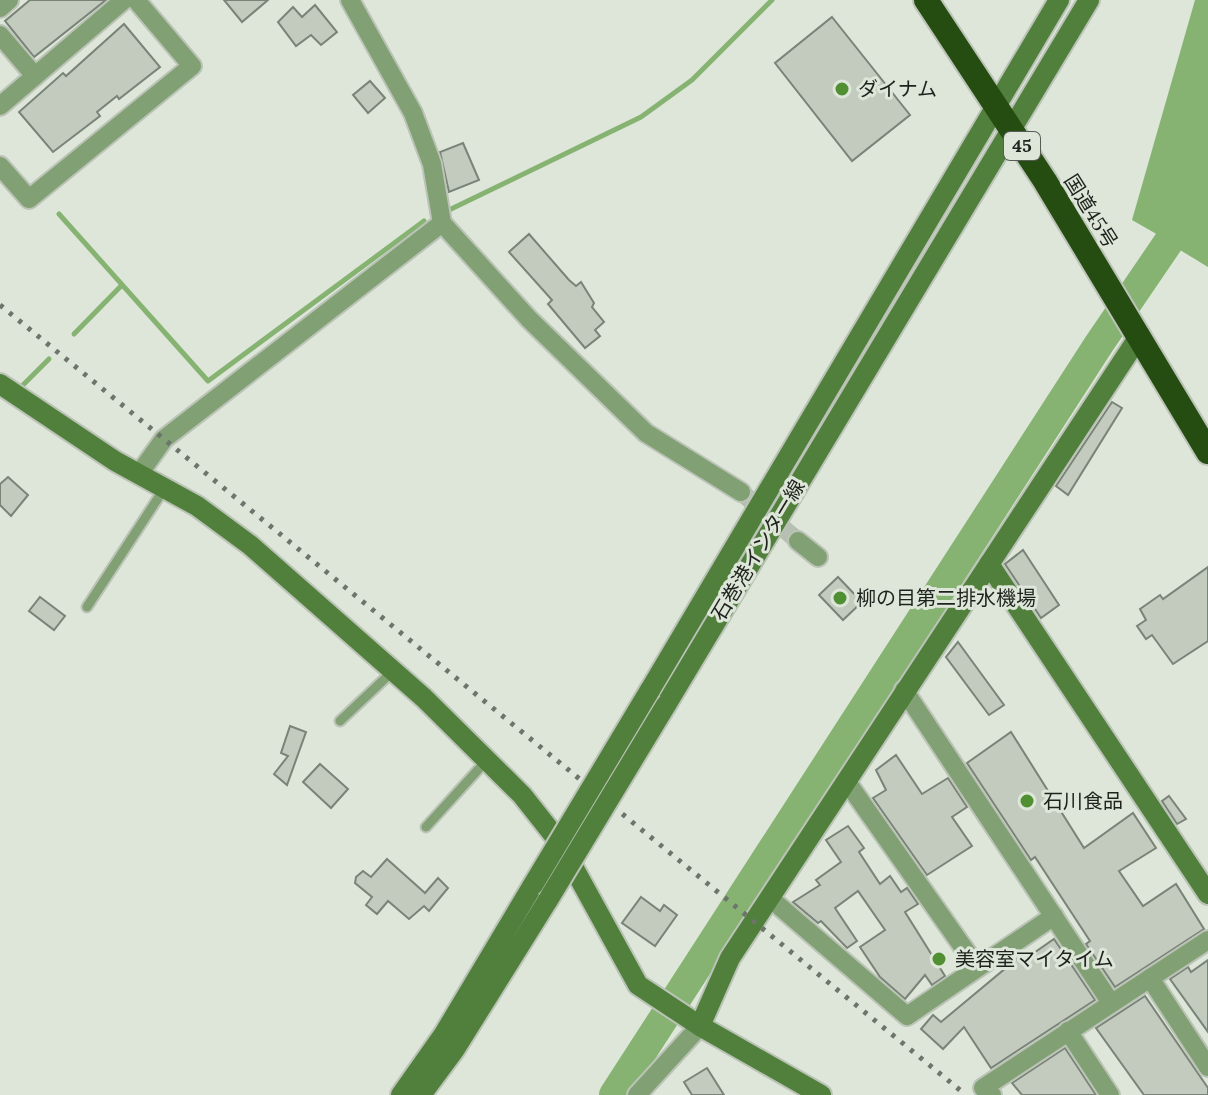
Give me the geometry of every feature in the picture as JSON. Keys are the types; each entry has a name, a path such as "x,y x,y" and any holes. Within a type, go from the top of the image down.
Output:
{"highway":[{"name":"国道45号","path":"926,0 996,105 1136,329 1208,452"}],"main road":[{"name":"石巻港インター線","path":"401,1095 444,1034 1059,0"},
{"name":"石巻港インター線","path":"421,1095 455,1049 548,900 1089,0"},
{"path":"694,1022 730,958 989,564 1136,329"},
{"path":"1,387 139,474 197,506 250,545 489,759 560,843 620,958 638,985 694,1022 820,1095"},
{"path":"989,564 1208,894"}],"street":[{"path":"0,8 9,0"},
{"path":"0,106 124,0"},
{"path":"0,166 29,199 192,66 136,0"},
{"path":"350,0 413,113 432,164 442,223 529,319 635,423 682,457 741,492"},
{"path":"0,35 35,76"},
{"path":"139,474 164,439 442,223"},
{"path":"798,541 818,557"},
{"path":"904,690 1111,1003"},
{"path":"847,782 977,967"},
{"path":"771,899 907,1016 1054,916"},
{"path":"992,1095 983,1088 1208,940"},
{"path":"1150,978 1208,1067"},
{"path":"637,1095 694,1022"},
{"path":"1068,1031 1110,1095"}],"lane":[{"path":"87,607 164,489"},
{"path":"340,721 393,671"},
{"path":"426,827 489,759"}],"shaded area":[{"path":"1195,0 1208,0 1208,267 1180,250 1176,252 1159,243 1160,236 1132,220"}],"building":[{"path":"30,0 106,0 34,57 5,21"},
{"path":"224,0 268,0 242,22"},
{"path":"315,5 337,32 321,45 311,35 296,46 278,22 293,7 302,17"},
{"name":"ダイナム","path":"832,17 910,115 852,161 775,63"},
{"path":"124,24 160,67 119,99 117,96 97,112 100,116 53,152 19,112 63,73 66,76"},
{"path":"370,81 385,98 368,113 353,95"},
{"path":"463,143 479,180 449,192 440,152"},
{"path":"529,234 569,280 576,286 581,282 594,303 592,307 604,322 595,330 600,336 585,348 548,304 552,300 509,252"},
{"path":"1112,402 1122,408 1068,495 1056,486"},
{"path":"8,477 28,495 11,516 0,505 0,484"},
{"path":"1023,550 1059,605 1041,618 1005,564"},
{"path":"1208,567 1208,641 1173,664 1152,635 1146,639 1137,626 1146,620 1140,609 1160,595 1163,599"},
{"name":"柳の目第二排水機場","path":"838,577 862,602 843,620 819,595"},
{"path":"40,597 65,616 54,630 29,611"},
{"path":"958,642 1004,705 989,715 946,657"},
{"path":"290,726 306,732 287,785 274,774 288,756 281,753"},
{"path":"1011,732 1084,848 1133,813 1156,848 1119,871 1143,906 1176,884 1204,929 1115,987 1086,944 1090,941 1035,857 1031,860 967,763"},
{"path":"896,755 922,794 948,778 967,807 952,817 972,846 927,875 873,798 886,790 876,770"},
{"path":"320,764 348,789 331,808 303,782"},
{"path":"1169,796 1186,819 1177,824 1162,801"},
{"path":"848,826 864,848 859,852 880,884 890,876 901,892 907,888 918,904 905,912 945,976 932,985 925,975 905,999 880,977 860,947 885,930 858,891 835,908 857,941 847,948 821,921 818,923 793,902 820,885 816,880 841,862 826,840"},
{"path":"387,859 425,893 438,878 448,888 429,911 424,906 409,919 388,901 377,914 366,905 372,897 355,883 356,877 363,871 371,877"},
{"path":"641,897 660,911 664,905 677,915 655,946 622,923"},
{"path":"1054,939 1095,1000 991,1068 964,1027 943,1049 921,1029 933,1015 941,1022 1025,952 1028,957"},
{"path":"1208,960 1208,1032 1170,979 1188,967 1191,972"},
{"path":"1145,996 1208,1088 1208,1095 1144,1095 1096,1028"},
{"path":"1065,1048 1096,1095 1022,1095 1012,1083"},
{"path":"707,1068 724,1095 692,1095 684,1082"}],"waterway":[{"path":"449,210 641,117 692,80 772,0"},
{"path":"614,1095 1099,344 1208,184"},
{"path":"59,214 208,381 424,221"},
{"path":"74,334 122,285"},
{"path":"23,385 49,359"}],"tunnel":[{"path":"741,492 798,541"}],"railway":[{"path":"0,305 966,1095"}],"place":[{"name":"ダイナム","path":"842,89"},
{"name":"柳の目第二排水機場","path":"840,598"},
{"name":"石川食品","path":"1027,801"},
{"name":"美容室マイタイム","path":"939,959"}]}
